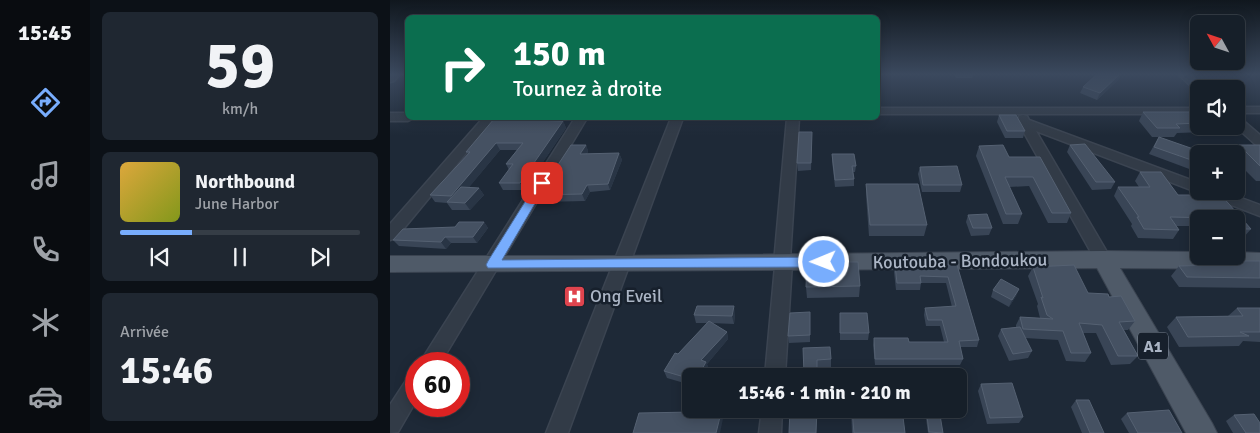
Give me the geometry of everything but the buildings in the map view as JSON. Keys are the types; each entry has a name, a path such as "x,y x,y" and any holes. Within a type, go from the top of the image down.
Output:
{"main road":[{"name":"Koutouba - Bondoukou","path":"390,264 783,263 1104,259 1260,261"},
{"name":"A1","path":"1104,259 1202,433"}],"street":[{"path":"1245,110 1260,110"},
{"path":"880,111 1021,116 1190,111"},
{"path":"1021,116 1190,184"},
{"path":"1021,116 1104,259"},
{"path":"390,117 405,117"},
{"path":"390,234 487,120"},
{"path":"437,352 580,120"},
{"path":"557,433 676,120"},
{"path":"776,368 793,120"},
{"path":"1245,129 1260,142"},
{"path":"1231,200 1260,211"},
{"path":"390,424 405,400"},
{"path":"770,433 771,418"}],"place":[{"name":"Ong Eveil","path":"574,296"}],"route":[{"path":"542,183 492,265 824,262"}]}
